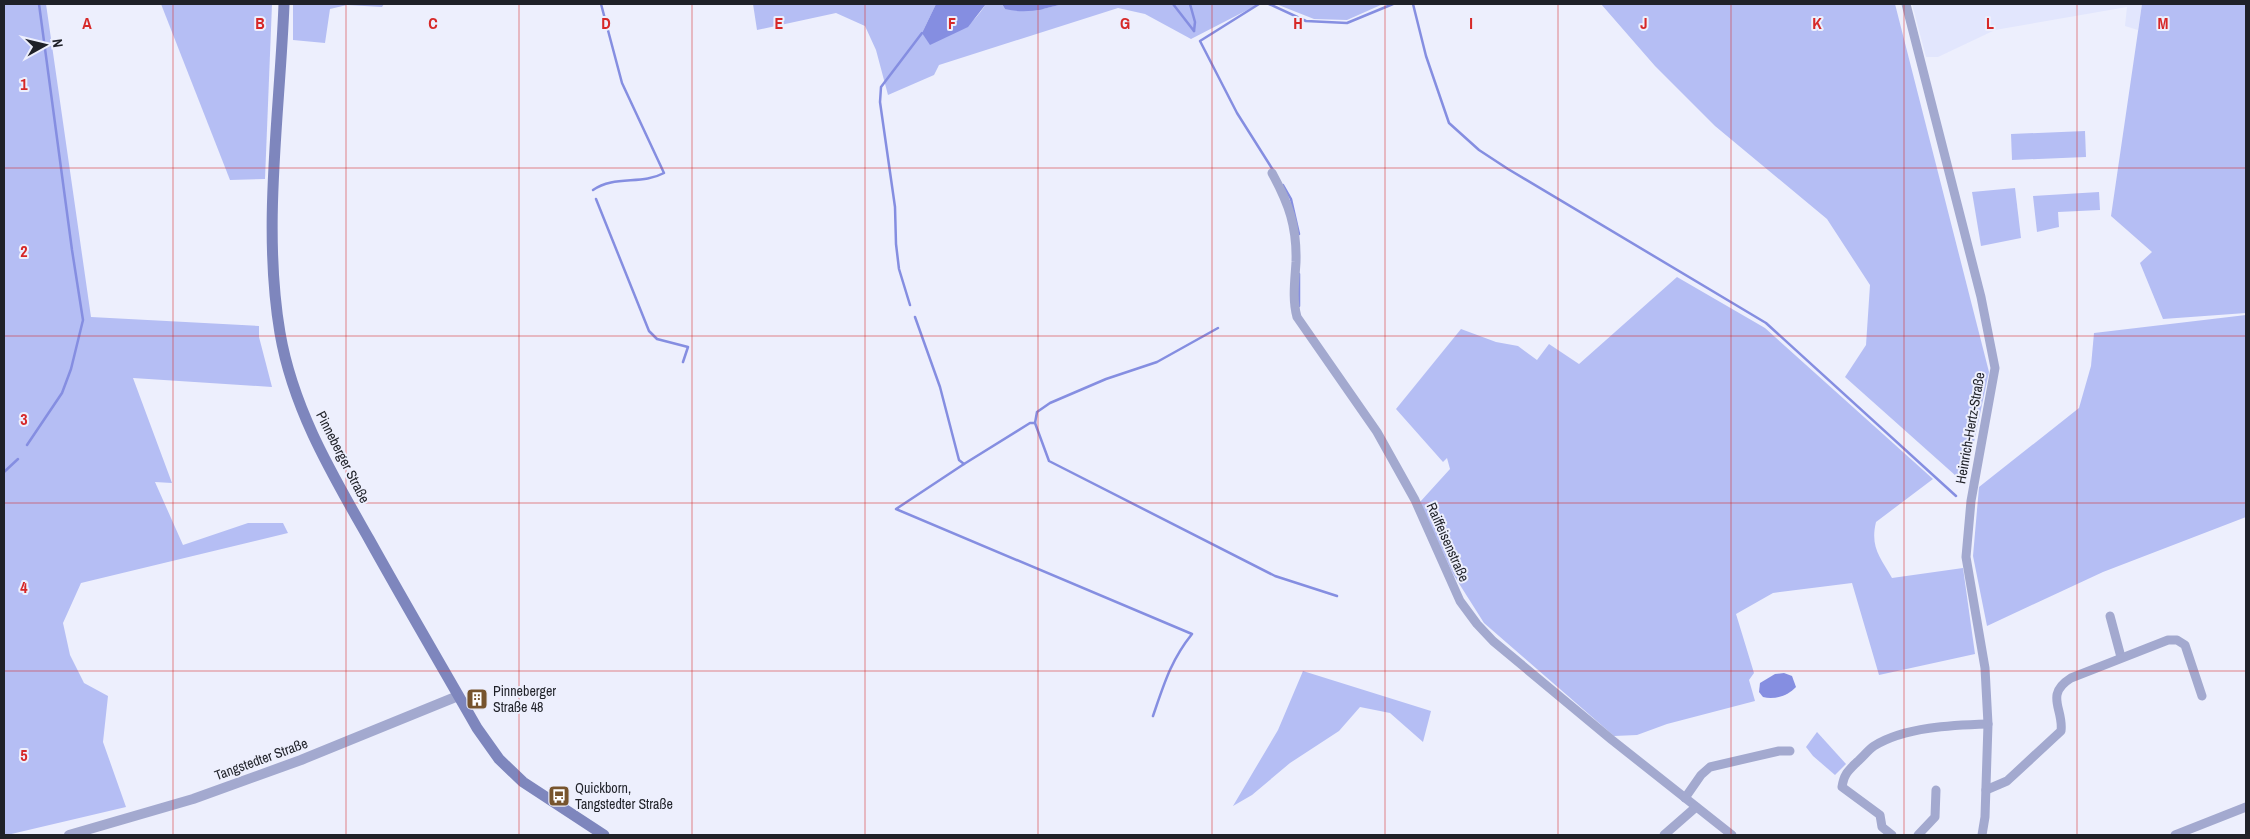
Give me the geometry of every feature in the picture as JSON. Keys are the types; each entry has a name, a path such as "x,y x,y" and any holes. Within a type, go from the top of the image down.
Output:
{"main road":[{"name":"Pinneberger Straße","path":"284,4 274,187 273,258 279,325 296,396 321,453 477,728 502,762 523,782 604,835"}],"street":[{"name":"Heinrich-Hertz-Straße","path":"1906,4 1981,297 1995,368 1971,501 1966,557 1985,668 1988,724 1986,790 1982,835"},
{"name":"Raiffeisenstraße","path":"1272,173 1286,199 1294,220 1296,259 1294,307 1297,317 1377,432 1414,500 1460,601 1477,624 1493,641 1612,740 1732,835"},
{"path":"2110,616 2121,658"},
{"path":"1986,790 2007,782 2061,731 2057,697 2058,691 2063,684 2121,658 2168,640 2176,640 2185,645 2202,696"},
{"name":"Tangstedter Straße","path":"69,835 193,799 301,760 458,696"},
{"path":"1892,835 1882,827 1880,815 1842,787 1844,776 1872,747 1888,739 1902,734 1946,727 1988,724"},
{"path":"1685,798 1701,775 1710,767 1779,751 1790,751"},
{"path":"1918,835 1935,817 1936,790"},
{"path":"1664,835 1696,807"},
{"path":"2175,835 2246,807"}],"shaded area":[{"path":"4,4 46,4 91,317 259,326 259,337 272,387 133,378 172,483 155,482 183,545 248,523 283,523 288,533 81,583 63,623 70,655 84,683 108,696 103,742 126,807 7,835 4,835"},
{"path":"161,4 272,4 265,179 230,180"},
{"path":"293,4 384,4 382,7 347,5 330,9 325,43 293,40"},
{"path":"753,4 936,4 922,33 943,33 959,30 966,26 973,21 986,4 1002,4 1005,9 1043,9 1062,4 1259,4 1191,39 1145,14 1118,8 939,65 934,75 888,95 876,50 865,26 836,13 757,30"},
{"path":"936,4 986,4 968,27 930,45 922,33"},
{"path":"1002,4 1062,4 1040,10 1027,11 1005,9"},
{"path":"1276,4 1383,4 1347,20 1314,19"},
{"path":"1601,4 1895,4 1989,372 1965,484 1845,377 1866,345 1870,285 1827,219 1715,126 1655,66"},
{"path":"1912,4 2142,4 2138,30 2125,26 2127,7 1995,30 1938,57 1926,57"},
{"path":"2142,4 2246,4 2246,313 2163,319 2140,263 2152,252 2111,216"},
{"path":"2085,131 2086,157 2012,160 2011,134"},
{"path":"2015,188 2021,238 1981,246 1972,192"},
{"path":"2099,192 2100,210 2058,212 2059,227 2037,232 2033,196"},
{"path":"1677,277 1765,328 1933,479 1876,522 1874,531 1875,545 1880,558 1892,578 1963,568 1975,654 1879,675 1852,583 1773,593 1736,614 1754,673 1749,680 1755,701 1667,724 1637,735 1614,736 1484,623 1453,574 1420,502 1450,469 1447,458 1443,462 1396,409 1461,329 1496,342 1518,346 1537,360 1549,344 1579,364"},
{"path":"2246,315 2246,517 2103,572 1987,626 1973,556 1979,487 2079,408 2091,366 2094,333"},
{"path":"1303,671 1431,711 1423,742 1390,713 1360,707 1339,731 1290,763 1252,795 1233,806 1278,730"},
{"path":"1784,673 1792,676 1796,687 1789,693 1781,696 1763,697 1759,692 1760,683 1775,674"},
{"path":"1817,732 1846,764 1835,775 1813,756 1806,747"}],"waterway":[{"path":"27,445 62,393 71,369 83,320 39,4"},
{"path":"593,190 601,185 619,181 647,179 664,173 622,83 601,4"},
{"path":"1173,4 1194,31"},
{"path":"1190,4 1195,22 1194,31"},
{"path":"1259,4 1200,41 1237,113 1273,170"},
{"path":"1269,4 1306,21 1347,23 1393,4"},
{"path":"1413,4 1426,56 1449,123 1479,150 1508,169 1766,323 1956,496"},
{"path":"910,305 899,269 895,207 880,102 881,87 922,33"},
{"path":"1283,185 1291,199 1299,234"},
{"path":"596,199 649,331 657,339 688,347 683,362"},
{"path":"1299,274 1299,306"},
{"path":"915,317 940,387 959,460 964,464 896,509 1192,634 1173,663 1153,716"},
{"path":"1035,423 1037,412 1050,403 1106,379 1157,362 1218,328"},
{"path":"964,464 1030,423 1035,423 1049,461 1275,576 1337,596"},
{"path":"4,472 18,459"}],"place":[{"name":"Pinneberger Straße 48","path":"477,699"},
{"name":"Quickborn, Tangstedter Straße","path":"559,796"}]}
